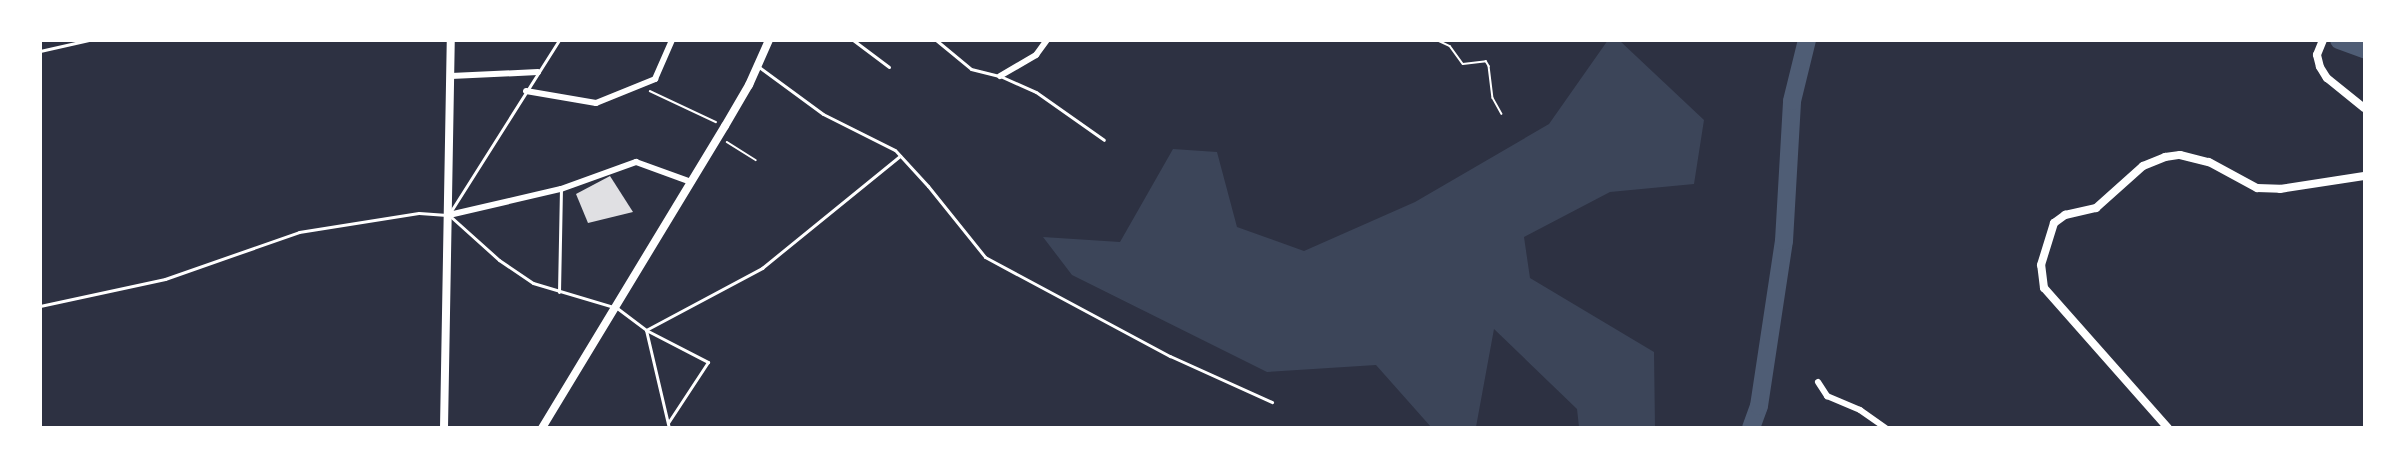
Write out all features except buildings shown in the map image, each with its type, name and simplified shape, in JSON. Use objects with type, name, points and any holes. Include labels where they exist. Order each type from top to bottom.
[{"type":"main road","points":[[444,428],[452,40]]},
{"type":"street","points":[[526,91],[596,104],[655,78],[672,40]]},
{"type":"street","points":[[542,428],[719,137],[758,66],[769,40]]},
{"type":"street","points":[[1000,76],[1036,55],[1047,40]]},
{"type":"street","points":[[2323,40],[2317,55],[2320,67],[2327,78],[2364,108]]},
{"type":"street","points":[[451,76],[538,72]]},
{"type":"street","points":[[2168,428],[2044,288],[2041,265],[2054,223],[2065,215],[2096,208],[2143,166],[2165,157],[2180,155],[2209,162],[2257,188],[2280,189],[2364,176]]},
{"type":"street","points":[[449,215],[561,189],[636,162],[692,182]]},
{"type":"street","points":[[1818,382],[1827,396],[1860,410],[1886,428]]},
{"type":"lane","points":[[40,51],[89,40]]},
{"type":"lane","points":[[449,215],[559,40]]},
{"type":"lane","points":[[853,40],[889,67]]},
{"type":"lane","points":[[936,40],[971,69],[1000,76],[1036,92],[1104,140]]},
{"type":"lane","points":[[758,66],[823,114],[896,150],[985,257],[1170,356],[1272,402]]},
{"type":"lane","points":[[646,330],[762,268],[900,155]]},
{"type":"lane","points":[[559,292],[561,189]]},
{"type":"lane","points":[[40,306],[165,279],[299,232],[419,213],[449,215],[499,260],[533,283],[617,308],[646,330],[708,362],[668,425]]},
{"type":"lane","points":[[646,330],[668,425]]},
{"type":"path","points":[[1437,40],[1450,46],[1462,64],[1486,61],[1489,66],[1493,98],[1502,114]]},
{"type":"path","points":[[639,86],[725,126]]},
{"type":"path","points":[[719,137],[756,160]]},
{"type":"shaded area","points":[[1608,40],[1620,41],[1704,120],[1694,184],[1610,192],[1524,237],[1530,278],[1654,352],[1655,427],[1579,427],[1577,409],[1494,329],[1476,427],[1431,427],[1376,365],[1267,372],[1072,275],[1043,237],[1120,242],[1173,149],[1217,152],[1237,227],[1304,251],[1415,202],[1549,124]]},
{"type":"waterway","points":[[1751,428],[1759,406],[1784,241],[1792,101],[1807,40]]},
{"type":"waterway","points":[[2339,40],[2364,49]]}]
